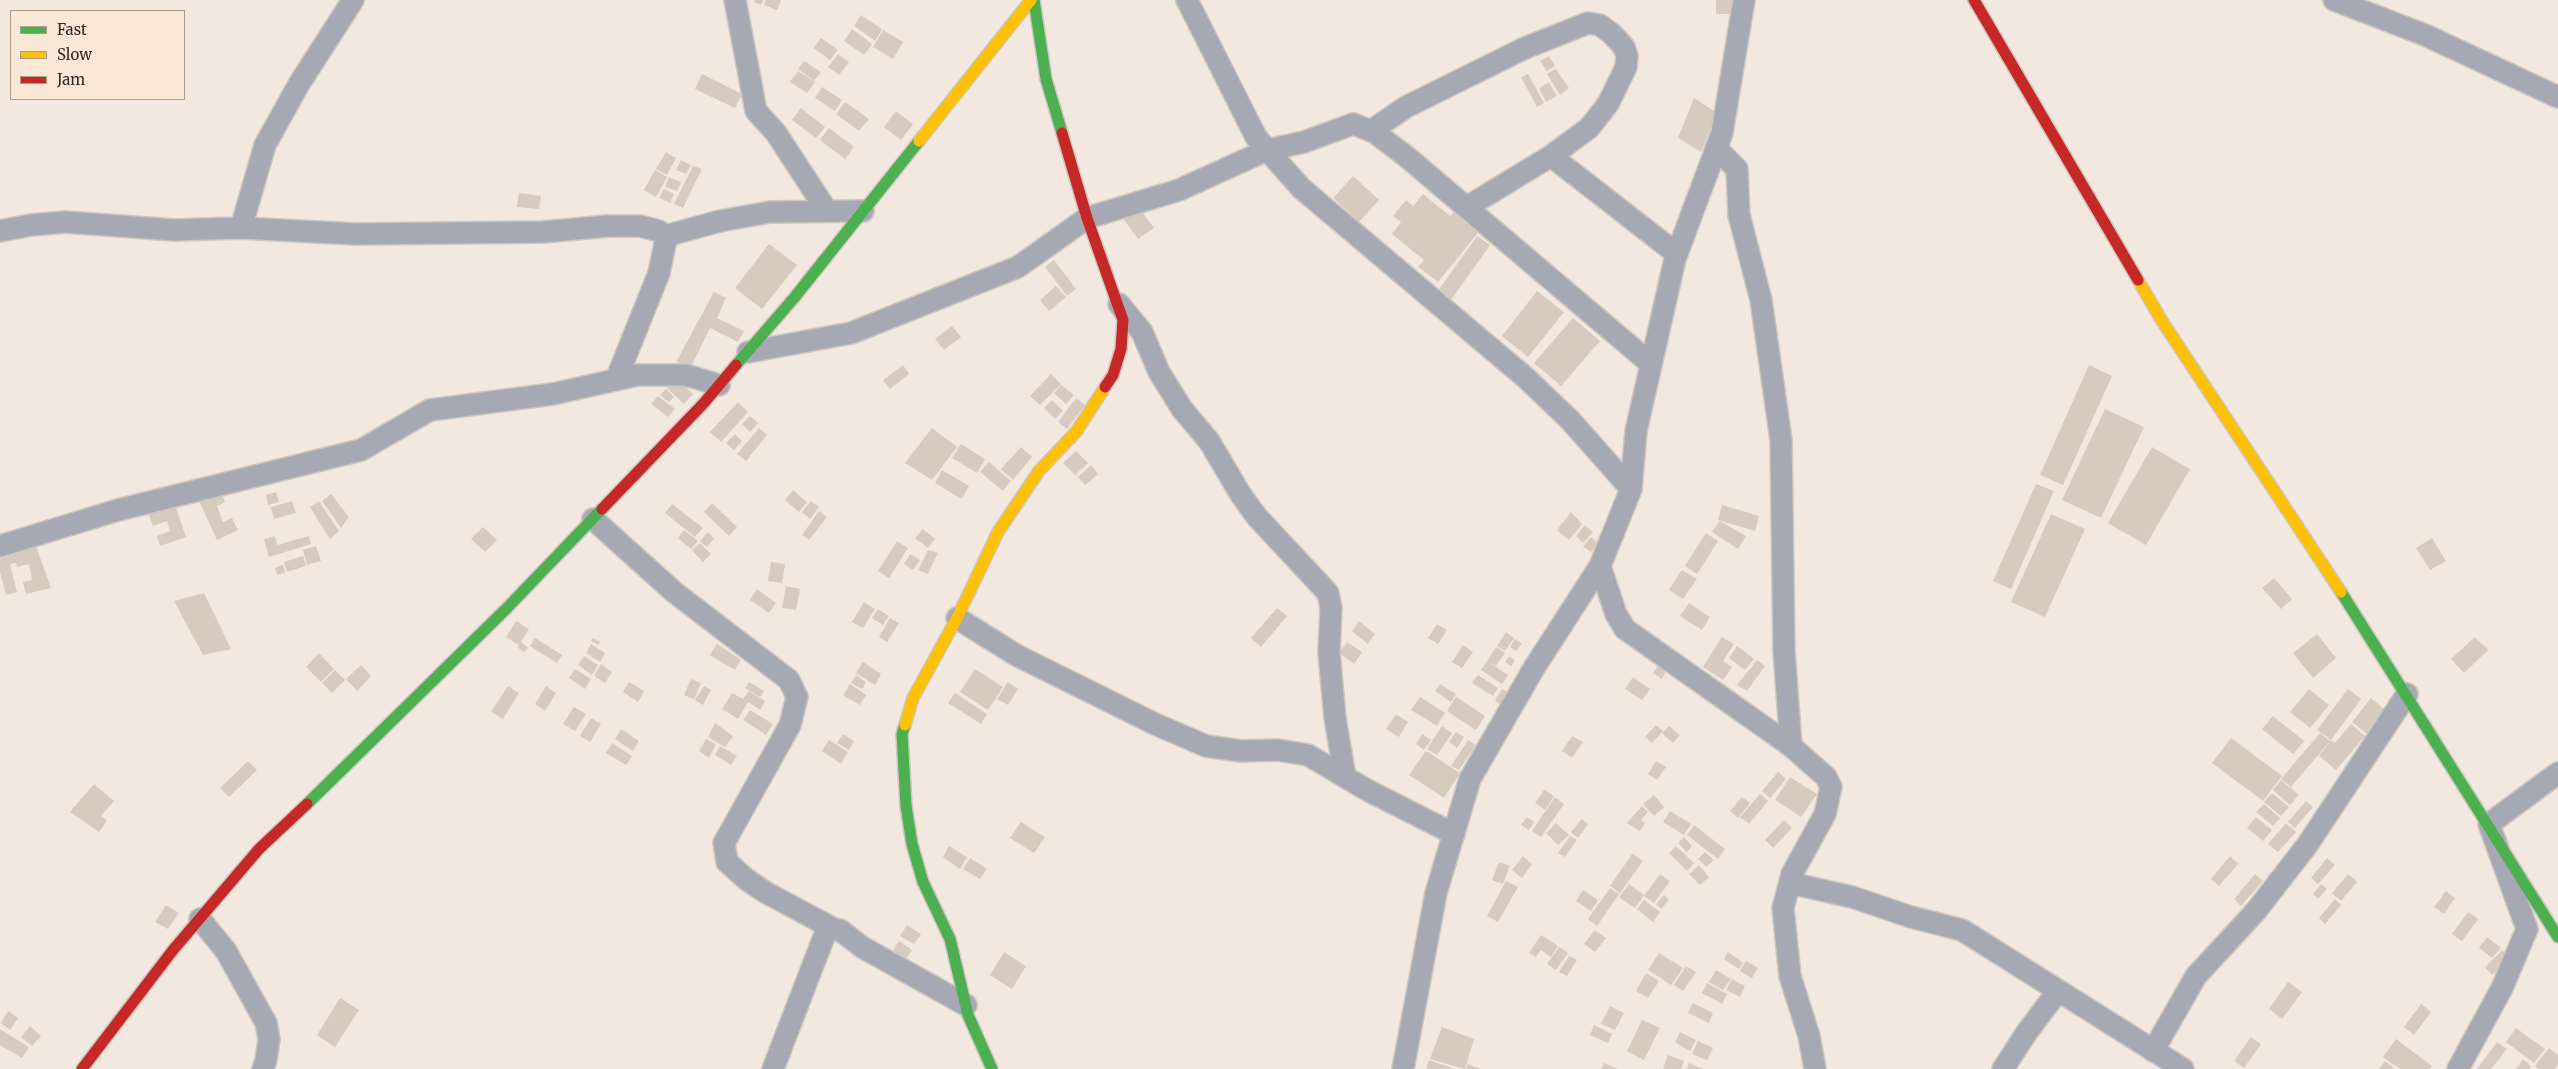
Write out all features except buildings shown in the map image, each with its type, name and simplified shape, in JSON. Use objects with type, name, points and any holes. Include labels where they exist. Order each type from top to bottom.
[{"type":"street","points":[[240,228],[265,145],[299,84],[353,0]]},
{"type":"street","points":[[735,0],[756,111],[776,133],[826,211]]},
{"type":"street","points":[[82,1069],[173,950],[259,850],[374,740],[593,518],[719,385],[794,298],[1032,0]]},
{"type":"street","points":[[992,1069],[966,1006],[950,939],[923,882],[912,844],[906,806],[902,734],[913,698],[957,618],[998,532],[1039,471],[1076,432],[1113,375],[1121,349],[1123,331],[1123,320],[1087,218],[1046,79],[1032,0]]},
{"type":"street","points":[[1187,0],[1256,137],[1301,188],[1526,378],[1570,420],[1631,488]]},
{"type":"street","points":[[1403,1069],[1436,894],[1470,780],[1534,668],[1600,566],[1631,488],[1636,431],[1677,254],[1722,133],[1744,0]]},
{"type":"street","points":[[1974,0],[2162,321],[2314,549],[2489,824],[2558,937]]},
{"type":"street","points":[[2334,0],[2425,35],[2555,90]]},
{"type":"street","points":[[1371,130],[1406,107],[1525,48],[1588,23],[1600,25],[1624,47],[1627,56],[1626,66],[1608,104],[1589,128],[1551,156],[1467,207]]},
{"type":"street","points":[[748,352],[851,333],[922,303],[994,278],[1018,267],[1087,218],[1179,190],[1267,150],[1304,142],[1353,124],[1371,130],[1467,207],[1652,364]]},
{"type":"street","points":[[1716,148],[1737,169],[1739,215],[1761,300],[1781,440],[1784,651],[1791,746]]},
{"type":"street","points":[[1551,156],[1645,227],[1677,254]]},
{"type":"street","points":[[665,236],[720,221],[770,212],[863,210]]},
{"type":"street","points":[[0,232],[31,225],[65,222],[174,230],[240,228],[366,234],[543,232],[608,226],[640,226],[659,231],[665,236]]},
{"type":"street","points":[[616,380],[659,273],[665,236]]},
{"type":"street","points":[[1115,299],[1142,332],[1159,372],[1182,409],[1209,441],[1241,495],[1257,517],[1328,593],[1331,608],[1329,652],[1335,718],[1345,777]]},
{"type":"street","points":[[0,546],[118,510],[361,450],[430,410],[553,394],[637,375],[686,375],[719,385]]},
{"type":"street","points":[[593,518],[674,592],[789,680],[796,697],[790,725],[724,843],[727,862],[746,879],[765,892],[834,929],[840,930],[862,946],[966,1006]]},
{"type":"street","points":[[1600,566],[1616,614],[1625,629],[1791,746],[1826,777],[1831,787],[1825,814],[1792,874],[1783,908],[1790,976],[1808,1036],[1815,1069]]},
{"type":"street","points":[[957,618],[1016,655],[1155,724],[1206,746],[1241,752],[1278,750],[1308,755],[1345,777],[1454,834]]},
{"type":"street","points":[[2153,1051],[2196,976],[2256,911],[2308,844],[2407,694]]},
{"type":"street","points":[[2489,824],[2558,773]]},
{"type":"street","points":[[2458,1069],[2502,988],[2527,929],[2489,824]]},
{"type":"street","points":[[1790,882],[1852,897],[1912,917],[1962,930],[2183,1069]]},
{"type":"street","points":[[200,919],[226,951],[266,1023],[269,1039],[263,1069]]},
{"type":"street","points":[[773,1069],[825,934],[834,929]]},
{"type":"street","points":[[2003,1069],[2027,1032],[2058,991]]},
{"type":"traffic: fast","points":[[1034,0],[1046,79],[1062,133]]},
{"type":"traffic: fast","points":[[736,365],[794,298],[919,141]]},
{"type":"traffic: fast","points":[[307,804],[506,609],[602,509]]},
{"type":"traffic: fast","points":[[2341,592],[2558,937]]},
{"type":"traffic: fast","points":[[905,725],[902,734],[906,806],[912,844],[923,882],[950,939],[968,1015],[992,1069]]},
{"type":"traffic: slow","points":[[919,141],[1031,0]]},
{"type":"traffic: slow","points":[[2138,280],[2162,321],[2341,592]]},
{"type":"traffic: slow","points":[[905,725],[913,698],[957,618],[998,532],[1039,471],[1076,432],[1105,387]]},
{"type":"traffic: jam","points":[[1974,0],[2138,280]]},
{"type":"traffic: jam","points":[[1062,133],[1087,218],[1123,320],[1121,349],[1113,375],[1105,387]]},
{"type":"traffic: jam","points":[[602,509],[703,404],[736,365]]},
{"type":"traffic: jam","points":[[82,1069],[173,950],[259,849],[307,804]]}]
